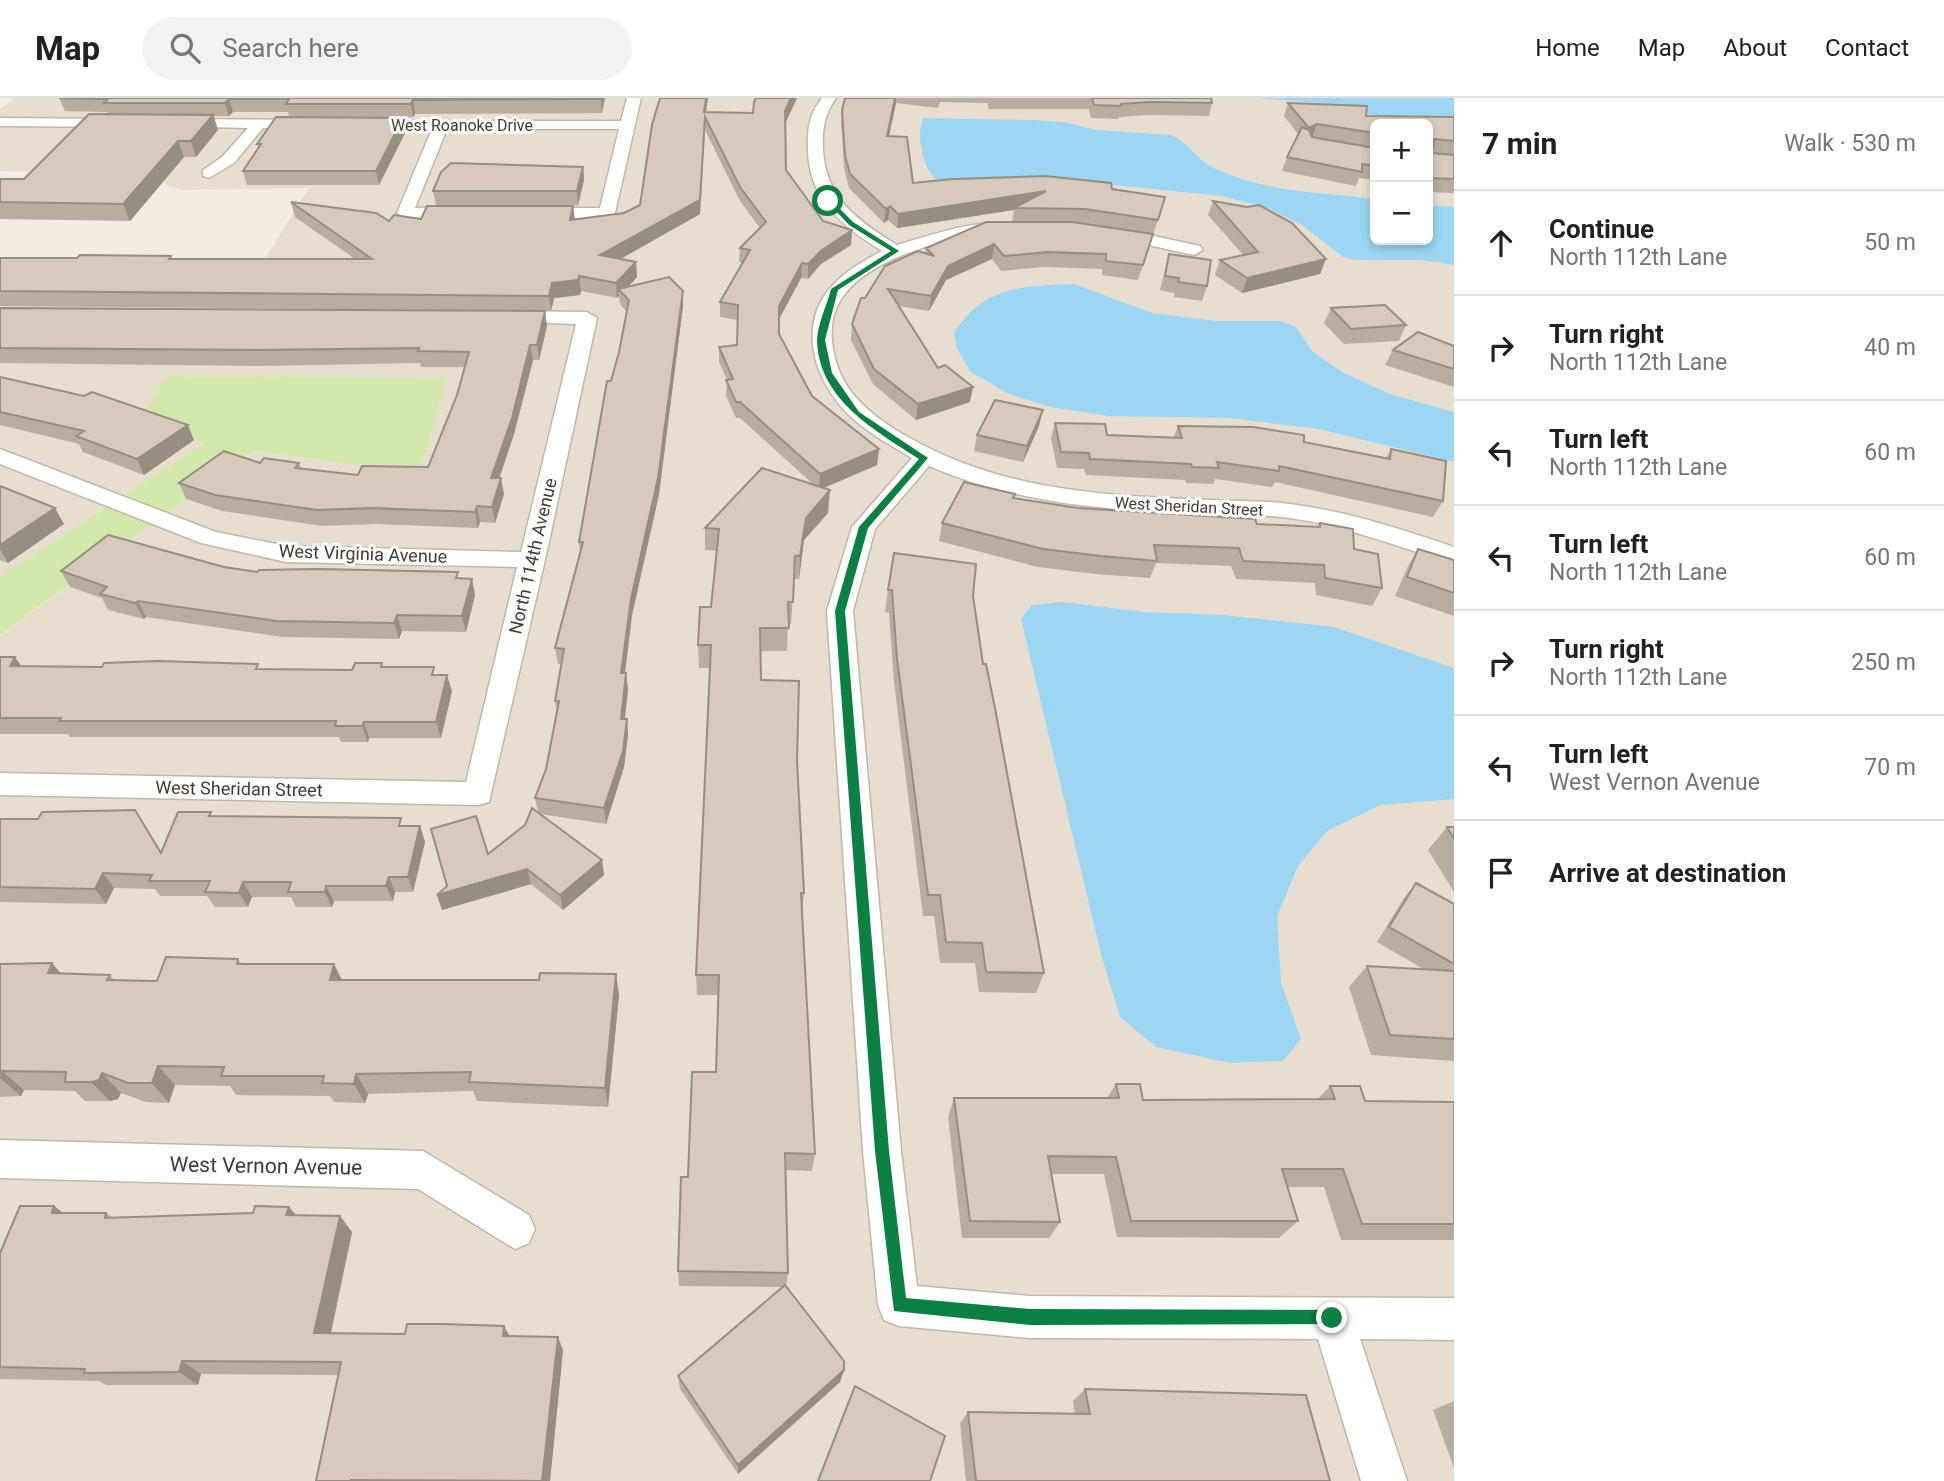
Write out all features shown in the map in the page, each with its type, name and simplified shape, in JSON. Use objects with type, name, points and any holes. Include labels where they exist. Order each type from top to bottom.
[{"type":"street","points":[[519,213],[607,213],[634,98]]},
{"type":"street","points":[[829,98],[817,112],[814,161],[828,201],[851,224],[895,251]]},
{"type":"street","points":[[0,122],[139,123]]},
{"type":"street","points":[[166,123],[324,124]]},
{"type":"street","points":[[209,173],[228,160],[259,124]]},
{"type":"street","name":"West Roanoke Drive","points":[[350,124],[629,125]]},
{"type":"street","points":[[441,125],[405,213],[479,212]]},
{"type":"street","name":"West Sheridan Street","points":[[1017,228],[976,229],[895,251],[835,289],[821,340],[828,373],[856,413],[924,458],[1014,491],[1093,501],[1289,511],[1369,527],[1454,555]]},
{"type":"street","points":[[1092,229],[1194,250]]},
{"type":"street","name":"North 114th Avenue","points":[[478,794],[587,318],[489,317]]},
{"type":"street","name":"West Virginia Avenue","points":[[0,456],[211,538],[286,554],[533,560]]},
{"type":"street","points":[[924,458],[864,527],[840,611],[882,1151],[899,1305],[1030,1317],[1454,1318]]},
{"type":"street","name":"West Sheridan Street","points":[[0,784],[478,794]]},
{"type":"street","name":"West Vernon Avenue","points":[[0,1160],[423,1170],[515,1230]]},
{"type":"street","points":[[1332,1318],[1384,1481]]},
{"type":"shaded area","points":[[14,98],[1454,98],[1454,1481],[0,1481],[0,636],[253,450],[353,465],[446,379],[167,376],[204,443],[0,577],[0,261],[263,262],[309,188],[181,190],[168,186],[163,180],[165,172],[0,171],[0,110]]},
{"type":"green space","points":[[167,376],[447,378],[422,465],[353,465],[253,450],[0,635],[0,577],[204,443],[146,412]]},
{"type":"water","points":[[1257,98],[1454,98],[1454,120],[1387,119],[1323,103]]},
{"type":"water","points":[[923,118],[1033,120],[1064,122],[1096,130],[1171,135],[1201,160],[1232,176],[1272,187],[1370,198],[1370,245],[1433,245],[1433,205],[1454,207],[1454,265],[1422,260],[1355,260],[1343,257],[1302,225],[1270,209],[1222,196],[1045,178],[936,179],[924,159],[921,125]]},
{"type":"water","points":[[1074,284],[1152,313],[1216,321],[1281,321],[1296,327],[1312,351],[1342,372],[1390,394],[1454,412],[1454,462],[1319,429],[1230,418],[1108,416],[1051,407],[1009,394],[971,372],[957,349],[954,333],[978,306],[991,297],[1021,288]]},
{"type":"water","points":[[1063,602],[1144,612],[1223,615],[1334,627],[1454,668],[1454,799],[1380,805],[1327,831],[1298,866],[1277,916],[1281,983],[1301,1039],[1283,1061],[1230,1063],[1156,1047],[1120,1017],[1101,954],[1021,619],[1032,605]]},
{"type":"building","points":[[59,98],[601,99],[286,104],[289,99],[229,99],[225,103],[104,103],[108,99]]},
{"type":"building","points":[[660,98],[706,98],[704,112],[753,113],[756,98],[791,98],[785,111],[786,170],[823,221],[852,230],[822,250],[808,264],[802,263],[779,306],[779,334],[812,396],[879,449],[820,474],[740,402],[736,402],[726,380],[733,379],[719,347],[737,345],[738,305],[720,302],[750,250],[740,248],[766,222],[740,187],[705,117],[700,200],[600,255],[636,262],[616,283],[579,276],[578,280],[552,283],[549,296],[0,291],[0,258],[77,258],[80,255],[171,256],[169,259],[372,259],[291,202],[376,213],[389,221],[394,215],[421,219],[427,206],[573,206],[570,220],[624,213],[640,205],[652,125]]},
{"type":"building","points":[[845,98],[895,98],[887,136],[907,137],[913,183],[1045,176],[1111,183],[1112,189],[1165,197],[1158,220],[1085,209],[1014,208],[1046,191],[898,214],[890,206],[886,209],[850,174],[845,155],[842,110]]},
{"type":"building","points":[[1092,98],[1211,98],[1212,103],[1094,105]]},
{"type":"building","points":[[1288,103],[1367,106],[1366,116],[1454,117],[1454,141],[1434,139],[1433,146],[1433,119],[1370,119],[1370,132],[1317,124],[1309,128]]},
{"type":"building","points":[[89,114],[213,115],[191,141],[178,141],[123,204],[0,202],[0,179],[24,179]]},
{"type":"building","points":[[276,117],[403,118],[376,171],[243,171],[261,144],[257,144]]},
{"type":"building","points":[[1302,127],[1309,130],[1312,137],[1370,147],[1370,165],[1362,164],[1362,172],[1287,157]]},
{"type":"building","points":[[1433,153],[1454,155],[1454,179],[1433,178]]},
{"type":"building","points":[[451,163],[583,167],[577,191],[433,191],[441,172]]},
{"type":"building","points":[[1213,201],[1247,207],[1259,205],[1292,223],[1326,259],[1247,278],[1220,260],[1258,252]]},
{"type":"building","points":[[986,222],[1072,222],[1153,234],[1143,265],[1106,261],[1106,254],[1047,252],[1004,256],[994,244],[948,266],[931,296],[888,289],[938,368],[945,365],[973,387],[918,404],[874,369],[852,324],[861,298],[865,298],[885,266],[918,251],[934,256],[926,248]]},
{"type":"building","points":[[1169,254],[1211,260],[1207,286],[1178,282],[1179,278],[1165,276]]},
{"type":"building","points":[[669,277],[683,291],[658,478],[631,599],[621,673],[626,673],[621,719],[627,719],[623,751],[604,808],[535,798],[546,769],[559,701],[555,701],[564,649],[555,648],[583,542],[579,542],[607,381],[611,381],[619,352],[629,300],[618,289]]},
{"type":"building","points":[[1385,305],[1406,325],[1351,329],[1331,308]]},
{"type":"building","points":[[0,308],[545,311],[537,345],[530,345],[512,418],[491,478],[501,478],[492,507],[477,506],[475,512],[372,508],[317,510],[215,495],[179,483],[224,451],[260,463],[264,458],[299,463],[295,468],[358,475],[362,466],[428,467],[457,395],[469,352],[418,351],[419,348],[0,348]]},
{"type":"building","points":[[1418,332],[1454,346],[1454,369],[1393,350]]},
{"type":"building","points":[[0,377],[84,396],[92,392],[188,425],[137,459],[76,436],[84,431],[0,412]]},
{"type":"building","points":[[995,400],[1043,410],[1027,446],[977,435]]},
{"type":"building","points":[[1055,423],[1105,424],[1107,435],[1182,438],[1178,426],[1253,427],[1304,435],[1304,442],[1390,459],[1391,449],[1446,461],[1443,501],[1279,466],[1279,471],[1217,462],[1219,468],[1090,459],[1089,453],[1061,452]]},
{"type":"building","points":[[762,468],[830,490],[806,518],[800,556],[795,556],[793,602],[788,602],[789,628],[760,628],[761,680],[799,681],[797,761],[804,893],[801,893],[815,1154],[785,1153],[788,1273],[678,1271],[681,1177],[688,1177],[692,1072],[716,1072],[719,975],[696,975],[711,645],[698,645],[700,607],[711,607],[719,529],[705,528]]},
{"type":"building","points":[[964,482],[1015,494],[1013,498],[1078,508],[1255,519],[1257,524],[1320,527],[1320,523],[1353,529],[1354,549],[1378,554],[1382,588],[1325,578],[1324,565],[1243,561],[1239,548],[1154,545],[1157,561],[1043,549],[942,523]]},
{"type":"building","points":[[0,486],[55,508],[0,545]]},
{"type":"building","points":[[108,535],[224,567],[257,572],[318,569],[458,572],[456,578],[472,579],[462,616],[397,615],[394,623],[276,621],[138,601],[135,603],[100,594],[107,587],[61,571]]},
{"type":"building","points":[[1418,549],[1454,560],[1454,593],[1407,577]]},
{"type":"building","points":[[894,553],[976,564],[973,596],[983,664],[986,664],[995,708],[1044,973],[986,972],[982,943],[946,942],[940,895],[928,895],[897,659],[892,590],[888,590]]},
{"type":"building","points":[[0,657],[15,657],[10,666],[102,667],[104,663],[158,661],[258,664],[256,669],[352,670],[355,663],[382,663],[381,667],[434,667],[432,675],[447,675],[436,722],[364,722],[362,726],[335,726],[336,721],[59,721],[61,718],[0,718]]},
{"type":"building","points":[[532,808],[602,860],[560,895],[527,869],[437,895],[447,886],[431,829],[476,816],[488,854],[525,825]]},
{"type":"building","points":[[135,810],[161,853],[178,812],[211,812],[209,816],[401,818],[399,826],[420,826],[408,877],[389,877],[386,886],[326,886],[325,892],[288,892],[291,882],[243,882],[239,893],[205,892],[210,881],[149,881],[152,875],[103,873],[95,889],[0,887],[0,819],[38,819],[42,812]]},
{"type":"building","points":[[1447,827],[1454,827],[1454,839]]},
{"type":"building","points":[[1416,883],[1454,904],[1454,964],[1389,927]]},
{"type":"building","points":[[166,957],[238,959],[237,964],[334,964],[330,980],[539,980],[540,973],[616,974],[605,1088],[469,1082],[471,1072],[356,1074],[354,1084],[322,1083],[324,1076],[221,1076],[224,1067],[158,1066],[152,1083],[128,1083],[102,1073],[99,1080],[91,1082],[65,1082],[66,1072],[2,1071],[0,1075],[0,964],[52,963],[48,973],[110,975],[107,980],[157,981]]},
{"type":"building","points":[[1367,966],[1454,971],[1454,1039],[1390,1035]]},
{"type":"building","points":[[1116,1084],[1140,1084],[1143,1100],[1335,1099],[1330,1086],[1360,1086],[1365,1101],[1454,1102],[1454,1224],[1362,1224],[1343,1169],[1282,1169],[1298,1221],[1131,1221],[1116,1157],[1048,1156],[1060,1222],[970,1221],[954,1098],[1119,1098]]},
{"type":"building","points":[[20,1206],[54,1206],[52,1213],[106,1213],[105,1218],[253,1213],[255,1206],[289,1207],[286,1215],[340,1216],[314,1333],[405,1334],[407,1324],[443,1324],[504,1326],[503,1336],[558,1337],[542,1481],[316,1481],[341,1362],[182,1361],[179,1372],[84,1373],[85,1369],[0,1367],[0,1253]]},
{"type":"building","points":[[785,1285],[844,1361],[844,1370],[738,1465],[678,1376]]},
{"type":"building","points":[[855,1386],[945,1436],[930,1481],[818,1481]]},
{"type":"building","points":[[1085,1389],[1306,1395],[1330,1481],[976,1481],[968,1412],[1090,1414]]},
{"type":"route","points":[[828,201],[851,224],[895,251],[863,268],[835,289],[826,313],[821,340],[828,373],[856,413],[924,458],[864,527],[840,611],[882,1151],[899,1305],[1030,1317],[1332,1318]]}]
